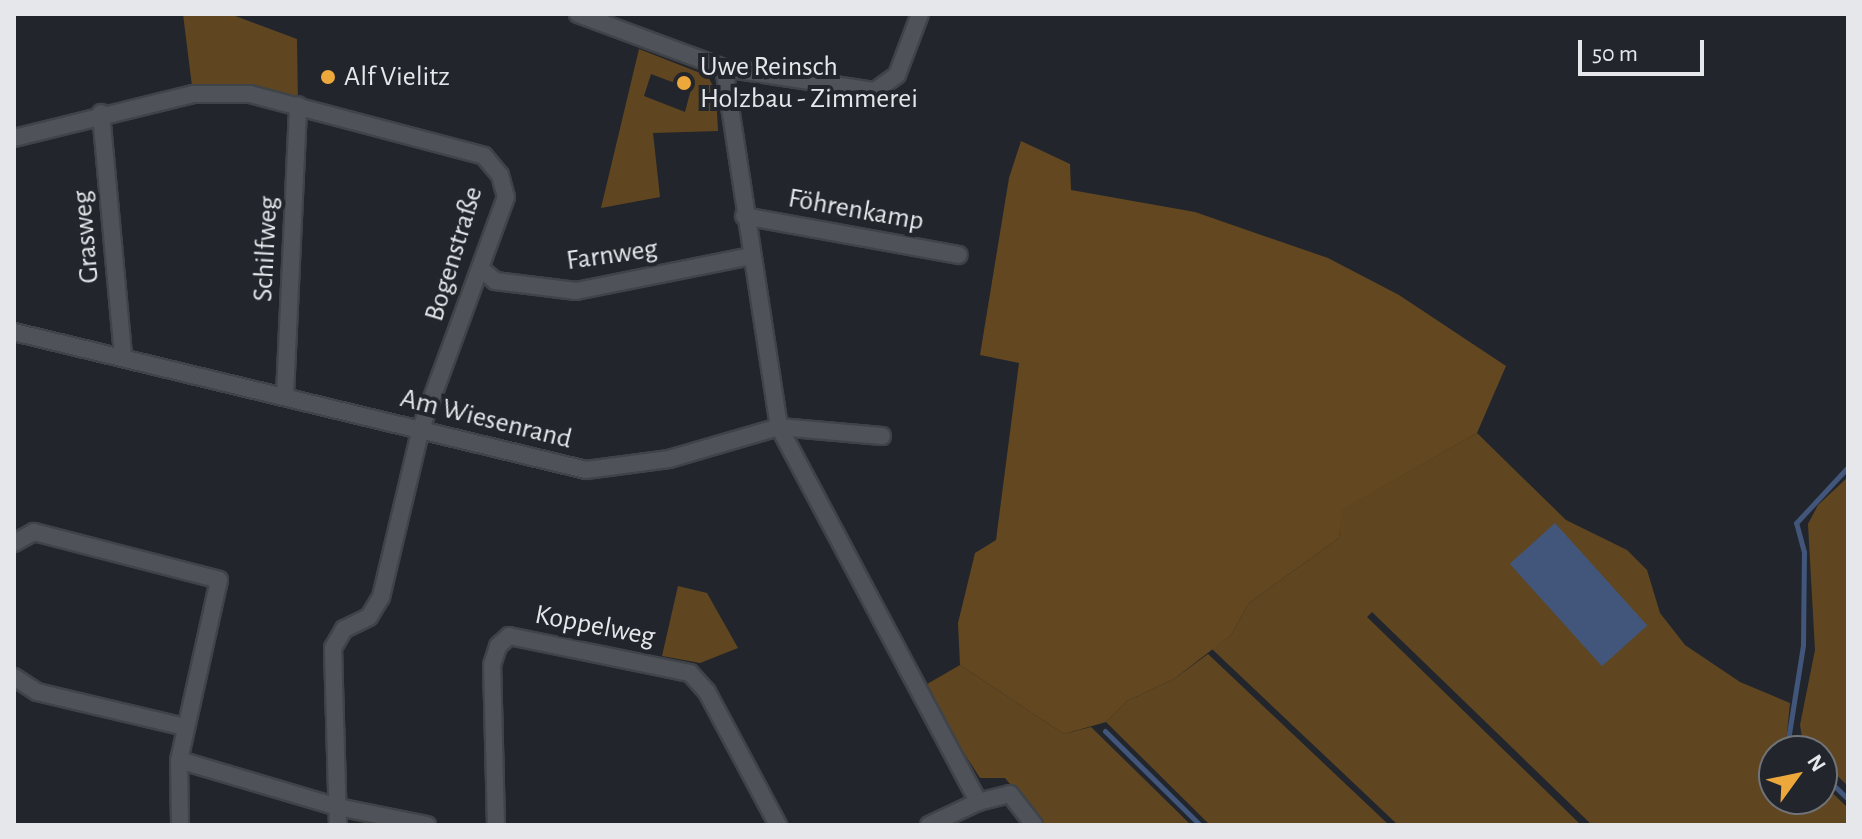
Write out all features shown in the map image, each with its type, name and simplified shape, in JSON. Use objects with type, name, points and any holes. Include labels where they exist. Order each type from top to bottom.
[{"type":"street","points":[[578,14],[724,68],[875,91],[897,75],[920,14]]},
{"type":"street","points":[[724,68],[744,216],[779,427],[978,802]]},
{"type":"street","name":"Bogenstraße","points":[[14,138],[101,113],[193,94],[250,94],[484,156],[495,165],[506,197],[482,270],[421,428],[381,597],[369,617],[344,629],[333,648],[338,825]]},
{"type":"street","name":"Schilfweg","points":[[285,395],[298,105]]},
{"type":"street","name":"Grasweg","points":[[101,113],[123,356]]},
{"type":"street","name":"Föhrenkamp","points":[[744,216],[958,255]]},
{"type":"street","name":"Farnweg","points":[[482,270],[495,281],[576,291],[751,256]]},
{"type":"street","name":"Am Wiesenrand","points":[[14,332],[421,428],[547,465],[586,470],[669,459],[779,427]]},
{"type":"street","points":[[779,427],[882,436]]},
{"type":"street","points":[[14,543],[34,532],[219,580],[179,760],[180,825]]},
{"type":"street","name":"Koppelweg","points":[[496,825],[492,665],[498,646],[509,636],[690,673],[707,692],[778,825]]},
{"type":"street","points":[[14,677],[37,692],[185,727]]},
{"type":"street","points":[[179,760],[338,807],[427,825]]},
{"type":"street","points":[[929,825],[978,802],[1010,794],[1034,825]]},
{"type":"shaded area","points":[[183,14],[230,14],[297,39],[298,105],[193,94]]},
{"type":"shaded area","points":[[639,49],[708,76],[716,93],[718,131],[653,133],[660,197],[601,208]],"holes":[[[651,74],[691,89],[685,112],[644,96]]]},
{"type":"shaded area","points":[[1021,141],[1070,164],[1071,190],[1195,212],[1328,258],[1399,295],[1506,366],[1477,433],[1342,510],[1339,538],[1249,603],[1231,635],[1174,679],[1127,701],[1106,722],[1064,734],[960,665],[958,623],[975,553],[996,540],[1019,363],[980,355],[1009,178]]},
{"type":"shaded area","points":[[1477,433],[1566,520],[1627,550],[1647,570],[1660,613],[1685,645],[1740,682],[1790,703],[1787,735],[1758,735],[1758,815],[1838,815],[1838,798],[1848,808],[1848,825],[1592,825],[1372,612],[1367,617],[1581,825],[1398,825],[1212,649],[1231,635],[1249,603],[1339,538],[1341,510]]},
{"type":"shaded area","points":[[1848,477],[1848,786],[1838,776],[1838,735],[1802,735],[1800,725],[1815,650],[1808,524],[1818,505]]},
{"type":"shaded area","points":[[678,586],[707,593],[738,648],[700,663],[662,656]]},
{"type":"shaded area","points":[[1208,654],[1389,825],[1210,825],[1106,722],[1127,701],[1174,679]]},
{"type":"shaded area","points":[[960,665],[1064,734],[1091,727],[1191,825],[1044,825],[1005,778],[980,778],[922,687]]},
{"type":"water","points":[[1555,523],[1647,626],[1602,666],[1510,564]]},
{"type":"waterway","points":[[1789,735],[1803,645],[1804,552],[1796,523],[1848,467]]},
{"type":"waterway","points":[[1105,731],[1200,825]]},
{"type":"waterway","points":[[1838,789],[1848,799]]},
{"type":"place","name":"Alf Vielitz","points":[[328,77]]},
{"type":"place","name":"Uwe Reinsch Holzbau - Zimmerei","points":[[684,83]]}]
